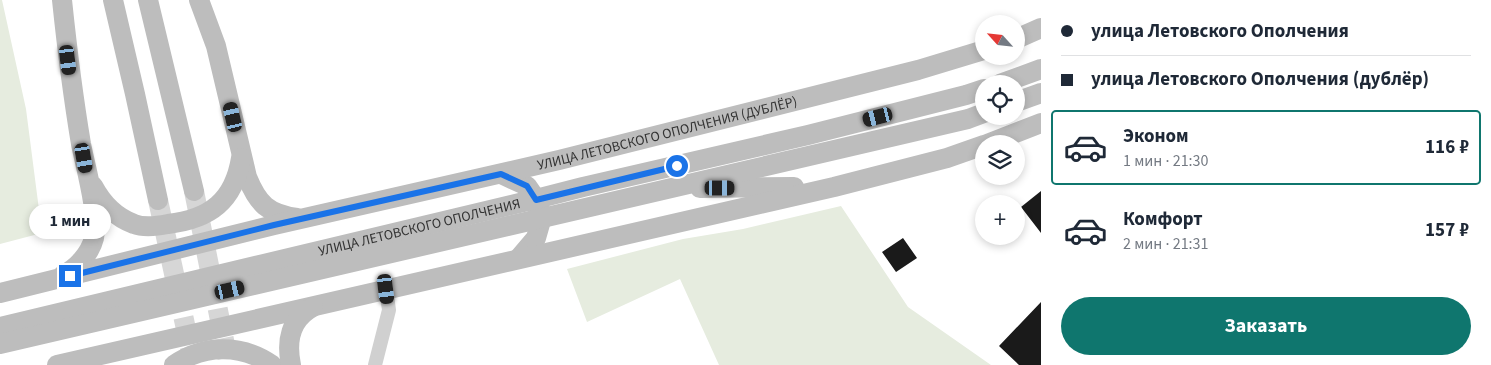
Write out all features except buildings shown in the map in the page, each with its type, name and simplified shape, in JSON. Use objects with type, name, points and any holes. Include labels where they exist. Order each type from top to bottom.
[{"type":"street","points":[[51,280],[68,272],[80,263],[89,251],[94,239],[95,227],[93,205],[72,90],[62,0]]},
{"type":"street","points":[[113,0],[158,200]]},
{"type":"street","points":[[148,0],[194,191]]},
{"type":"street","points":[[200,0],[216,46],[247,177],[253,192],[262,203],[274,212],[286,216],[305,218]]},
{"type":"street","points":[[1025,35],[1041,28]]},
{"type":"street","name":"УЛИЦА ЛЕТОВСКОГО ОПОЛЧЕНИЯ (ДУБЛЁР)","points":[[0,293],[305,218],[559,160],[918,70],[975,53]]},
{"type":"street","points":[[1025,75],[1041,69]]},
{"type":"street","name":"УЛИЦА ЛЕТОВСКОГО ОПОЛЧЕНИЯ","points":[[0,344],[539,208],[583,187],[808,135],[975,91]]},
{"type":"street","points":[[1025,99],[1041,93]]},
{"type":"street","name":"УЛИЦА ЛЕТОВСКОГО ОПОЛЧЕНИЯ","points":[[0,326],[539,208],[663,188],[975,116]]},
{"type":"street","points":[[1009,135],[1041,123]]},
{"type":"street","points":[[67,365],[519,258],[834,187],[947,158],[975,148]]},
{"type":"street","points":[[87,175],[101,201],[117,216],[135,225],[155,226],[181,223],[207,213],[219,205],[231,189],[238,172],[241,152]]},
{"type":"street","points":[[501,174],[527,186],[539,208],[536,238],[519,258]]},
{"type":"street","points":[[663,188],[834,187]]},
{"type":"street","points":[[375,365],[389,310],[386,289]]},
{"type":"street","points":[[291,365],[288,351],[292,330],[298,318],[306,310],[314,306]]},
{"type":"street","points":[[174,365],[184,358],[204,351],[222,348],[244,351],[264,359],[272,365]]},
{"type":"shaded area","points":[[0,0],[2,0],[26,109],[42,233],[0,244]]},
{"type":"shaded area","points":[[841,206],[908,307],[991,365],[719,365],[680,279],[587,322],[567,269],[683,239],[743,229]]},
{"type":"tunnel","points":[[194,191],[229,365]]},
{"type":"tunnel","points":[[158,200],[191,352]]},
{"type":"route","points":[[70,276],[274,225],[501,174],[527,186],[536,200],[583,187],[677,166]]}]
